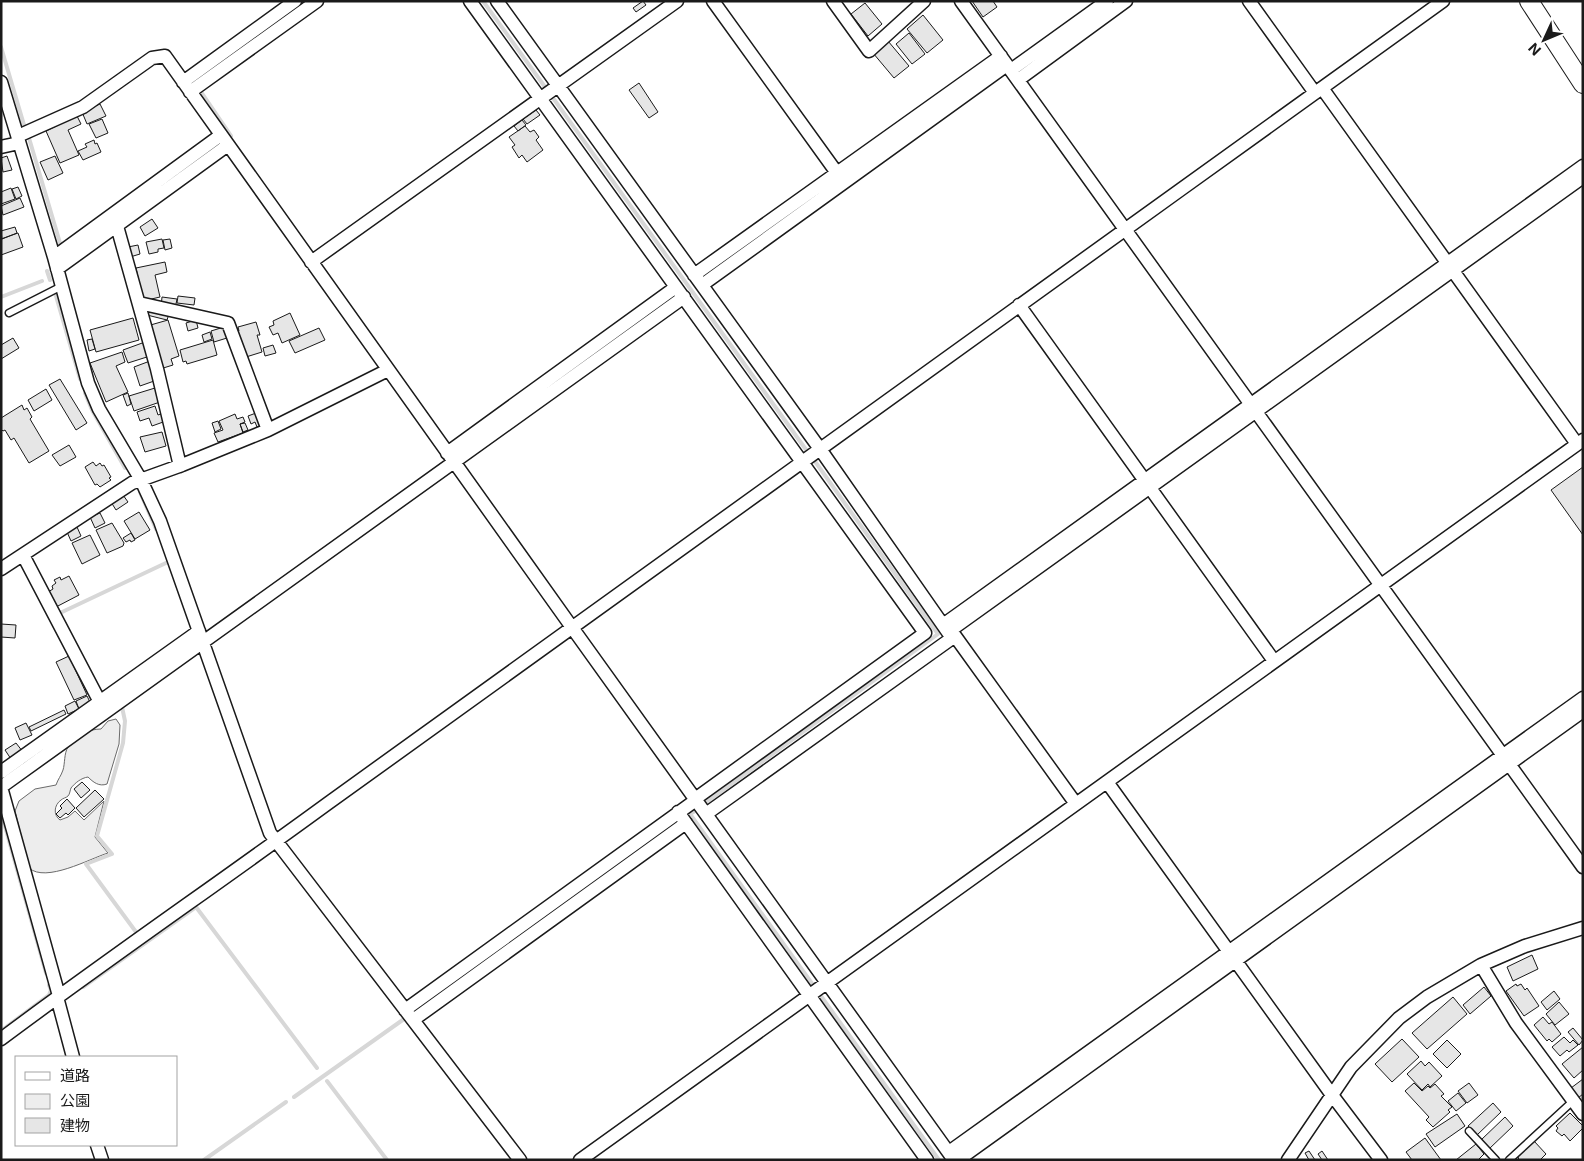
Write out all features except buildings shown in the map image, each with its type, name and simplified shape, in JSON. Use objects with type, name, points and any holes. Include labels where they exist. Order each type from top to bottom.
[{"type":"main road","points":[[1529,1],[1583,84]]},
{"type":"street","points":[[186,87],[295,1]]},
{"type":"street","points":[[186,87],[317,1]]},
{"type":"street","points":[[405,1010],[925,633],[470,1]]},
{"type":"street","points":[[497,1],[820,450],[948,632],[955,636],[1076,804]]},
{"type":"street","points":[[311,262],[677,1]]},
{"type":"street","points":[[714,1],[837,173]]},
{"type":"street","points":[[833,1],[869,51],[924,1]]},
{"type":"street","points":[[961,1],[1583,867]]},
{"type":"street","points":[[698,280],[1107,1]]},
{"type":"street","points":[[698,280],[837,173],[1009,68],[1126,1]]},
{"type":"street","points":[[580,1160],[1580,442],[1249,1]]},
{"type":"street","points":[[1,1039],[571,626],[820,450],[1443,1]]},
{"type":"street","points":[[1,147],[19,140],[83,107],[152,58],[165,56],[706,814],[927,1160]]},
{"type":"street","points":[[1,82],[62,286],[88,383],[99,409],[141,480],[160,520],[270,833],[520,1160]]},
{"type":"street","points":[[55,263],[117,226],[224,140]]},
{"type":"street","points":[[55,263],[224,140]]},
{"type":"street","points":[[1450,267],[1583,166]]},
{"type":"street","points":[[706,814],[1147,484],[1450,267],[1583,177]]},
{"type":"street","points":[[117,226],[157,369],[180,466]]},
{"type":"street","points":[[1,772],[102,707],[680,292]]},
{"type":"street","points":[[139,303],[228,323],[268,430]]},
{"type":"street","points":[[1019,305],[1274,662]]},
{"type":"street","points":[[1,569],[132,483],[180,466],[268,430],[388,370]]},
{"type":"street","points":[[23,555],[102,707]]},
{"type":"street","points":[[1506,760],[1583,698]]},
{"type":"street","points":[[73,1056],[1,787],[102,707]]},
{"type":"street","points":[[678,812],[818,990],[954,1157],[1506,760],[1583,711]]},
{"type":"street","points":[[1107,782],[1332,1095],[1381,1160]]},
{"type":"street","points":[[414,1020],[686,823]]},
{"type":"street","points":[[1288,1160],[1351,1067],[1399,1018],[1427,997],[1480,965],[1525,946],[1583,928]]},
{"type":"street","points":[[1480,965],[1516,1023],[1579,1106]]},
{"type":"street","points":[[97,1146],[102,1160]]},
{"type":"lane","points":[[9,313],[62,286]]},
{"type":"lane","points":[[1509,1160],[1579,1106]]},
{"type":"lane","points":[[1469,1131],[1496,1160]]},
{"type":"green space","points":[[116,719],[120,725],[119,744],[107,784],[99,784],[88,777],[81,780],[71,788],[68,796],[59,802],[55,810],[60,820],[68,817],[75,811],[84,820],[104,801],[95,837],[108,853],[68,868],[46,873],[36,872],[29,868],[15,811],[19,801],[35,789],[56,785],[63,770],[67,749],[71,743],[82,734],[91,730],[101,729],[108,721]]},
{"type":"waterway","points":[[483,1],[545,87]]},
{"type":"waterway","points":[[1,47],[24,125]]},
{"type":"waterway","points":[[201,92],[231,136]]},
{"type":"waterway","points":[[553,98],[807,451]]},
{"type":"waterway","points":[[29,138],[60,243]]},
{"type":"waterway","points":[[47,271],[50,280]]},
{"type":"waterway","points":[[1,297],[42,281]]},
{"type":"waterway","points":[[56,296],[80,379]]},
{"type":"waterway","points":[[85,393],[92,410],[125,468]]},
{"type":"waterway","points":[[705,803],[938,634],[814,460]]},
{"type":"waterway","points":[[140,492],[156,529]]},
{"type":"waterway","points":[[60,613],[168,562]]},
{"type":"waterway","points":[[122,707],[125,721],[123,743],[97,836],[112,854],[86,864],[136,932]]},
{"type":"waterway","points":[[695,811],[690,814],[939,1160]]},
{"type":"waterway","points":[[1,812],[46,973]]},
{"type":"waterway","points":[[83,987],[196,907],[317,1068]]},
{"type":"waterway","points":[[1,1031],[49,995],[51,990],[49,985]]},
{"type":"waterway","points":[[294,1097],[404,1019]]},
{"type":"waterway","points":[[327,1081],[387,1160]]},
{"type":"waterway","points":[[204,1160],[286,1102]]}]
